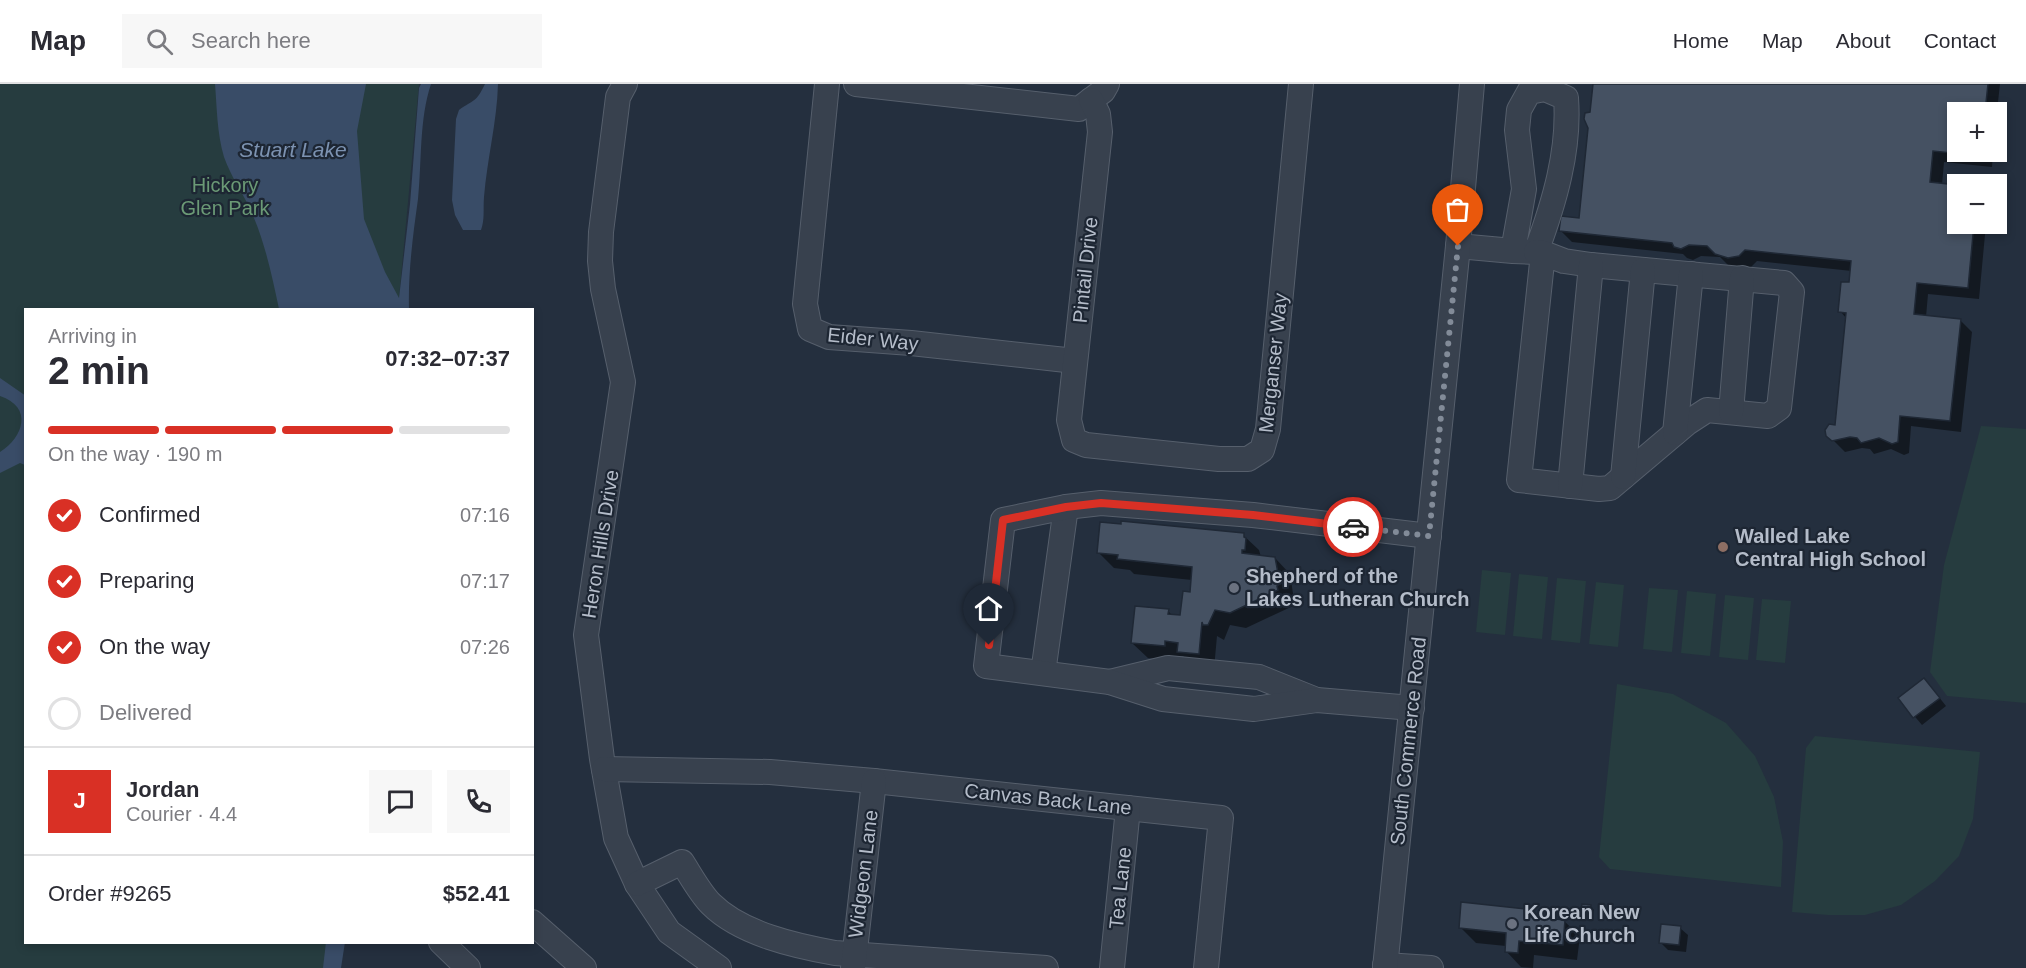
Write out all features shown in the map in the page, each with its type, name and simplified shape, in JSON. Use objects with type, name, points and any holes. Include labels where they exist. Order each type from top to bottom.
[{"type":"street","name":"Heron Hills Drive","points":[[625,84],[618,97],[601,232],[600,261],[603,289],[623,382],[586,636],[616,838],[637,884],[669,932],[719,968]]},
{"type":"street","name":"Eider Way","points":[[827,84],[805,304],[810,329],[829,336],[1075,361]]},
{"type":"street","points":[[856,84],[1079,109],[1099,92]]},
{"type":"street","name":"Merganser Way","points":[[1074,440],[1086,445],[1219,459],[1248,459],[1262,450],[1268,429],[1301,84]]},
{"type":"street","name":"South Commerce Road","points":[[1385,966],[1458,246],[1472,84]]},
{"type":"street","points":[[1458,246],[1531,252],[1592,266],[1784,283],[1792,292],[1779,408],[1767,416],[1707,410],[1675,433],[1610,488],[1599,489],[1519,480],[1531,252],[1517,130],[1519,110],[1529,92],[1545,89],[1566,98],[1568,119],[1561,173],[1531,252]]},
{"type":"street","name":"Pintail Drive","points":[[1074,440],[1069,420],[1100,132],[1099,92]]},
{"type":"street","points":[[1570,486],[1592,266]]},
{"type":"street","points":[[1623,477],[1643,270]]},
{"type":"street","points":[[1675,433],[1691,274]]},
{"type":"street","points":[[1731,412],[1742,278]]},
{"type":"street","points":[[1412,708],[1317,700],[1254,709],[1163,699],[1110,682],[986,666],[1003,520],[1066,507],[1101,503],[1253,515],[1429,536]]},
{"type":"street","points":[[1043,673],[1066,507]]},
{"type":"street","name":"Canvas Back Lane","points":[[604,769],[770,772],[1221,818],[1206,968]]},
{"type":"street","name":"Widgeon Lane","points":[[854,961],[874,781]]},
{"type":"street","name":"Tea Lane","points":[[1112,968],[1128,808]]},
{"type":"street","points":[[637,884],[682,862],[711,904],[735,921],[768,936],[806,948],[835,953],[854,961],[1046,968]]},
{"type":"street","points":[[534,924],[584,968]]},
{"type":"street","points":[[443,944],[468,968]]},
{"type":"street","points":[[1385,966],[1431,968]]},
{"type":"green space","name":"Hickory Glen Park","points":[[0,84],[419,84],[398,308],[24,308],[24,944],[337,944],[335,968],[0,968]]},
{"type":"green space","points":[[1981,426],[2026,429],[2026,703],[1947,696],[1930,672],[1944,565]]},
{"type":"green space","points":[[1482,570],[1511,573],[1505,635],[1476,632]]},
{"type":"green space","points":[[1519,574],[1548,577],[1542,639],[1513,636]]},
{"type":"green space","points":[[1557,578],[1586,581],[1580,643],[1551,640]]},
{"type":"green space","points":[[1596,582],[1624,585],[1618,647],[1589,644]]},
{"type":"green space","points":[[1649,588],[1678,590],[1672,652],[1643,649]]},
{"type":"green space","points":[[1687,591],[1716,594],[1710,656],[1681,653]]},
{"type":"green space","points":[[1725,595],[1754,598],[1748,660],[1719,657]]},
{"type":"green space","points":[[1762,599],[1791,601],[1785,663],[1756,660]]},
{"type":"green space","points":[[1617,684],[1673,694],[1726,723],[1755,756],[1774,797],[1783,842],[1781,887],[1610,869],[1599,857]]},
{"type":"green space","points":[[1815,736],[1980,752],[1973,819],[1959,856],[1935,881],[1901,905],[1865,915],[1792,912],[1806,748]]},
{"type":"water","name":"Stuart Lake","points":[[215,84],[366,84],[357,131],[364,219],[385,272],[399,298],[410,204],[419,88],[421,84],[431,84],[424,112],[418,199],[410,267],[409,308],[279,308],[260,235],[251,211],[224,157]]},
{"type":"water","points":[[485,84],[498,84],[485,183],[483,222],[481,230],[463,230],[455,215],[452,200],[456,119],[459,110],[477,98]]},
{"type":"water","points":[[0,378],[24,395],[24,465],[20,463],[0,473],[0,452],[8,446],[19,431],[21,415],[17,407],[0,396]]},
{"type":"water","points":[[326,944],[345,944],[341,968],[323,968]]},
{"type":"building","points":[[1593,84],[1988,84],[1986,102],[1947,102],[1947,152],[1933,151],[1930,182],[1947,184],[1947,234],[1973,234],[1968,288],[1917,283],[1914,314],[1961,319],[1950,421],[1900,416],[1898,442],[1892,444],[1879,438],[1861,443],[1857,438],[1850,437],[1832,441],[1826,436],[1825,430],[1829,424],[1835,425],[1846,313],[1838,312],[1841,282],[1849,282],[1851,261],[1745,250],[1739,256],[1728,258],[1715,254],[1707,246],[1689,245],[1681,249],[1674,247],[1672,243],[1559,231],[1561,216],[1579,218],[1588,128],[1584,119],[1585,113],[1590,112]]},
{"type":"building","name":"Shepherd of the Lakes Lutheran Church","points":[[1121,521],[1244,533],[1245,550],[1242,550],[1242,553],[1275,557],[1280,584],[1277,586],[1278,590],[1230,613],[1215,610],[1208,625],[1203,625],[1202,622],[1199,654],[1177,652],[1178,643],[1165,641],[1165,646],[1131,643],[1135,606],[1169,609],[1168,614],[1180,615],[1183,591],[1190,592],[1192,567],[1117,559],[1118,555],[1097,553],[1100,522],[1121,524]]},
{"type":"building","points":[[1924,678],[1940,698],[1913,718],[1898,698]]},
{"type":"building","name":"Korean New Life Church","points":[[1461,902],[1527,909],[1526,916],[1565,920],[1563,945],[1519,941],[1518,953],[1505,952],[1506,933],[1459,928]]},
{"type":"building","points":[[1582,904],[1591,905],[1590,912],[1581,910]]},
{"type":"building","points":[[1661,924],[1681,926],[1679,945],[1659,943]]},
{"type":"way so far","points":[[1353,527],[1429,536],[1458,246]]},
{"type":"place","name":"Walled Lake Central High School","points":[[1723,547]]},
{"type":"place","name":"Shepherd of the Lakes Lutheran Church","points":[[1234,588]]},
{"type":"place","name":"Korean New Life Church","points":[[1512,924]]},
{"type":"route","points":[[989,645],[1003,520],[1066,507],[1101,503],[1253,515],[1353,527]]}]
